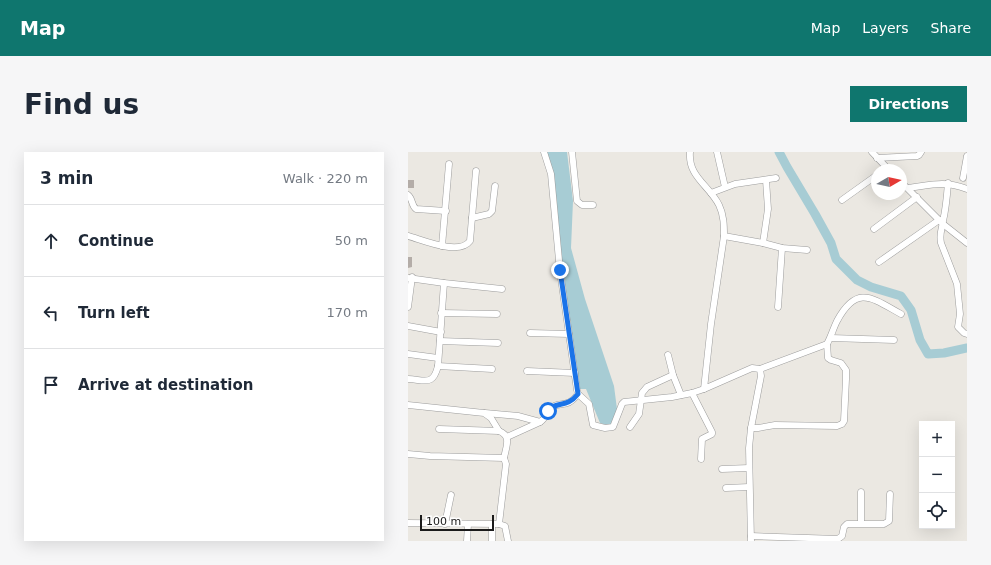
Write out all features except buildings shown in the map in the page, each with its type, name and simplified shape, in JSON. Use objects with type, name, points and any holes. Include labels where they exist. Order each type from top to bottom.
[{"type":"street","points":[[544,152],[551,174],[560,270],[574,373],[578,394],[589,404],[593,425],[605,428],[613,427],[624,402],[692,393],[752,368],[760,369],[827,344],[831,338],[837,320],[846,308],[854,300],[860,297],[871,297],[901,314]]},
{"type":"street","points":[[572,152],[577,201],[582,205],[593,204]]},
{"type":"street","points":[[690,152],[689,160],[694,174],[711,193],[723,215],[724,236],[711,324],[704,389]]},
{"type":"street","points":[[717,152],[725,187]]},
{"type":"street","points":[[872,152],[882,164]]},
{"type":"street","points":[[877,158],[890,154],[917,156],[921,152]]},
{"type":"street","points":[[963,178],[967,156]]},
{"type":"street","points":[[442,246],[449,164]]},
{"type":"street","points":[[408,236],[442,246],[455,248],[464,247],[467,245],[470,241],[476,171]]},
{"type":"street","points":[[711,193],[735,184],[776,178]]},
{"type":"street","points":[[842,200],[871,179]]},
{"type":"street","points":[[763,243],[768,209],[766,180]]},
{"type":"street","points":[[948,183],[941,222],[941,243],[957,284],[964,314],[958,327],[964,334],[967,334]]},
{"type":"street","points":[[908,188],[948,183],[967,188]]},
{"type":"street","points":[[472,218],[489,214],[492,211],[495,186]]},
{"type":"street","points":[[908,188],[941,222],[967,243]]},
{"type":"street","points":[[408,195],[411,197],[413,207],[416,209],[446,211]]},
{"type":"street","points":[[874,229],[917,197]]},
{"type":"street","points":[[879,262],[941,222]]},
{"type":"street","points":[[724,236],[782,248],[806,250]]},
{"type":"street","points":[[778,307],[782,248]]},
{"type":"street","points":[[408,307],[410,278],[502,289]]},
{"type":"street","points":[[408,379],[428,381],[434,378],[438,366],[444,283]]},
{"type":"street","points":[[441,313],[498,314]]},
{"type":"street","points":[[408,326],[441,332]]},
{"type":"street","points":[[530,333],[569,334]]},
{"type":"street","points":[[831,338],[894,340]]},
{"type":"street","points":[[440,341],[498,343]]},
{"type":"street","points":[[751,428],[775,425],[837,426],[842,424],[844,414],[846,370],[841,363],[828,358],[827,344]]},
{"type":"street","points":[[408,354],[438,358]]},
{"type":"street","points":[[668,355],[673,375],[681,395]]},
{"type":"street","points":[[438,366],[492,369]]},
{"type":"street","points":[[760,369],[761,376],[751,428],[749,448],[751,538],[838,539],[842,536],[845,525],[884,524],[889,521],[890,494]]},
{"type":"street","points":[[527,371],[574,373]]},
{"type":"street","points":[[630,427],[639,414],[642,393],[647,387],[673,375]]},
{"type":"street","points":[[692,393],[712,432],[712,434],[702,439],[701,459]]},
{"type":"street","points":[[507,437],[540,422],[544,419],[550,408],[570,403],[578,394]]},
{"type":"street","points":[[408,405],[518,416],[530,418],[540,422]]},
{"type":"street","points":[[484,413],[491,418],[499,431]]},
{"type":"street","points":[[439,429],[499,431],[504,433],[507,437],[508,442],[504,458],[506,464],[492,541]]},
{"type":"street","points":[[408,454],[504,458]]},
{"type":"street","points":[[722,469],[749,468]]},
{"type":"street","points":[[726,488],[749,487]]},
{"type":"street","points":[[861,492],[861,524]]},
{"type":"street","points":[[445,524],[451,495]]},
{"type":"street","points":[[408,523],[496,524],[505,526],[508,541]]},
{"type":"street","points":[[467,541],[468,524]]},
{"type":"water","points":[[546,152],[567,152],[573,201],[571,248],[585,299],[614,386],[617,409],[610,426],[600,423],[586,389],[580,389],[569,322]]},
{"type":"waterway","points":[[779,152],[831,243],[836,259],[857,280],[871,287],[901,296],[911,310],[920,340],[928,354],[944,353],[967,348]]},
{"type":"route","points":[[548,411],[554,406],[570,403],[578,394],[560,270]]}]
